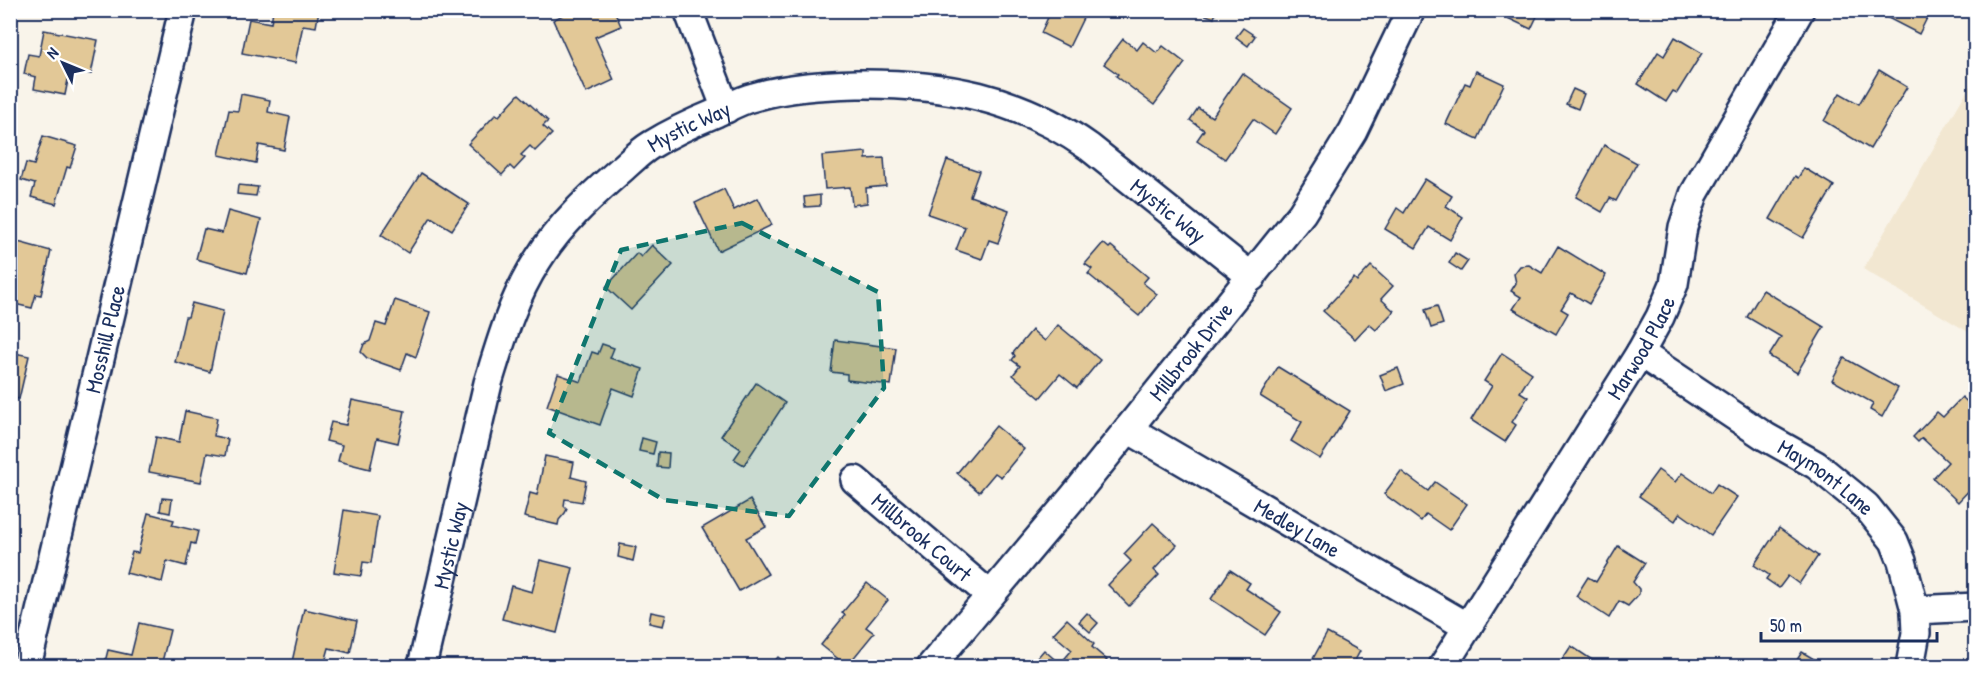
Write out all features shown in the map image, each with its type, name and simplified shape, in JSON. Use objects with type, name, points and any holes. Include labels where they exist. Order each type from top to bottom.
[{"type":"street","name":"Mosshill Place","points":[[27,666],[183,10]]},
{"type":"street","points":[[688,10],[726,109]]},
{"type":"street","name":"Millbrook Drive","points":[[931,666],[1128,429],[1302,213],[1353,130],[1411,10]]},
{"type":"street","name":"Marwood Place","points":[[1443,666],[1640,354],[1674,284],[1683,227],[1694,194],[1800,10]]},
{"type":"street","name":"Mystic Way","points":[[422,666],[488,383],[500,341],[515,302],[537,260],[563,226],[592,195],[649,146],[681,128],[753,97],[817,85],[923,85],[993,100],[1034,114],[1065,130],[1252,277]]},
{"type":"street","name":"Maymont Lane","points":[[1640,354],[1766,437],[1816,465],[1866,506],[1893,541],[1902,561],[1915,610],[1916,633],[1910,666]]},
{"type":"street","name":"Medley Lane","points":[[1128,429],[1468,627]]},
{"type":"street","name":"Millbrook Court","points":[[855,480],[990,595]]},
{"type":"street","points":[[1915,610],[1976,607]]},
{"type":"highlighted area","points":[[742,223],[878,292],[884,388],[789,516],[664,500],[549,433],[621,250]]},
{"type":"shaded area","points":[[1975,77],[1975,336],[1863,269]]},
{"type":"building","points":[[273,10],[319,10],[316,27],[303,25],[295,63],[242,53],[249,19],[271,23]]},
{"type":"building","points":[[572,10],[614,10],[621,26],[595,37],[614,80],[586,93],[553,20]]},
{"type":"building","points":[[942,10],[964,10],[963,16],[941,14]]},
{"type":"building","points":[[1040,10],[1087,10],[1069,47],[1041,33],[1049,15]]},
{"type":"building","points":[[1205,10],[1217,10],[1214,18],[1203,14]]},
{"type":"building","points":[[1498,10],[1540,10],[1531,29],[1497,13]]},
{"type":"building","points":[[1890,10],[1935,10],[1932,16],[1929,14],[1919,34],[1886,17]]},
{"type":"building","points":[[1243,28],[1255,36],[1248,46],[1236,37]]},
{"type":"building","points":[[44,30],[98,40],[91,74],[70,70],[65,95],[34,89],[36,77],[24,74],[28,54],[39,56]]},
{"type":"building","points":[[1675,37],[1702,53],[1677,93],[1673,91],[1666,102],[1638,84],[1658,52],[1664,56]]},
{"type":"building","points":[[1123,39],[1137,50],[1143,42],[1157,53],[1163,46],[1185,63],[1154,105],[1104,64]]},
{"type":"building","points":[[1879,70],[1907,87],[1870,149],[1824,121],[1840,93],[1859,104]]},
{"type":"building","points":[[1476,71],[1504,84],[1478,139],[1446,124],[1465,83],[1470,85]]},
{"type":"building","points":[[1242,73],[1292,108],[1275,134],[1253,119],[1225,159],[1197,140],[1204,130],[1190,120],[1198,108],[1212,117]]},
{"type":"building","points":[[1573,89],[1584,94],[1578,109],[1566,104]]},
{"type":"building","points":[[241,94],[270,100],[268,112],[290,117],[284,150],[259,145],[256,163],[219,155],[229,110],[238,111]]},
{"type":"building","points":[[519,94],[548,121],[543,126],[552,134],[535,151],[530,146],[521,155],[525,158],[514,170],[510,166],[502,175],[468,144],[496,114],[499,116]]},
{"type":"building","points":[[43,136],[77,146],[70,168],[67,167],[56,204],[31,197],[35,184],[21,180],[26,163],[34,165]]},
{"type":"building","points":[[1604,145],[1637,163],[1616,201],[1610,198],[1602,212],[1576,197]]},
{"type":"building","points":[[866,152],[866,159],[884,158],[886,186],[866,188],[867,203],[852,205],[850,187],[825,189],[822,156]]},
{"type":"building","points":[[947,160],[979,171],[970,196],[1009,210],[998,243],[989,240],[982,259],[956,250],[965,227],[928,214]]},
{"type":"building","points":[[1804,168],[1834,186],[1803,238],[1770,219],[1795,176],[1798,178]]},
{"type":"building","points":[[421,173],[469,204],[452,230],[431,217],[408,253],[381,235]]},
{"type":"building","points":[[1425,179],[1452,196],[1446,206],[1463,217],[1450,240],[1429,227],[1416,248],[1385,229],[1397,208],[1404,213]]},
{"type":"building","points":[[238,185],[258,187],[256,196],[237,194]]},
{"type":"building","points":[[724,189],[734,210],[758,198],[772,225],[718,251],[695,203]]},
{"type":"building","points":[[820,195],[820,206],[805,207],[804,197]]},
{"type":"building","points":[[228,211],[261,220],[247,273],[196,259],[204,229],[222,233]]},
{"type":"building","points":[[18,242],[51,251],[41,295],[36,294],[32,308],[10,303],[10,269]]},
{"type":"building","points":[[1103,243],[1109,248],[1111,246],[1148,277],[1143,283],[1157,294],[1139,316],[1088,274],[1092,269],[1085,264]]},
{"type":"building","points":[[652,245],[673,265],[631,310],[606,287],[637,253],[641,257]]},
{"type":"building","points":[[1558,246],[1606,275],[1589,304],[1571,293],[1561,309],[1568,313],[1556,334],[1513,309],[1521,297],[1511,291],[1516,283],[1514,274],[1520,266],[1529,265],[1542,273]]},
{"type":"building","points":[[1455,253],[1468,261],[1461,271],[1449,263]]},
{"type":"building","points":[[1371,266],[1393,286],[1381,299],[1394,311],[1376,330],[1369,324],[1355,339],[1323,311],[1354,278],[1357,281]]},
{"type":"building","points":[[1763,290],[1824,327],[1797,373],[1769,356],[1781,337],[1747,317]]},
{"type":"building","points":[[395,300],[430,312],[416,357],[407,353],[401,370],[367,358],[361,352],[364,344],[370,341],[376,323],[386,326]]},
{"type":"building","points":[[192,303],[223,311],[210,372],[175,362],[185,317],[188,317]]},
{"type":"building","points":[[1437,306],[1443,324],[1431,328],[1425,310]]},
{"type":"building","points":[[1058,325],[1100,360],[1077,388],[1060,374],[1040,398],[1013,375],[1020,366],[1012,360],[1015,356],[1013,353],[1032,330],[1045,341]]},
{"type":"building","points":[[835,340],[896,348],[891,385],[847,380],[847,374],[831,372]]},
{"type":"building","points":[[602,344],[614,348],[610,358],[643,369],[634,396],[613,388],[600,425],[547,406],[558,374],[581,382],[592,352],[598,354]]},
{"type":"building","points":[[10,352],[29,356],[19,399],[10,397]]},
{"type":"building","points":[[1502,353],[1532,373],[1520,392],[1528,397],[1512,422],[1516,425],[1505,442],[1471,420],[1492,386],[1484,381]]},
{"type":"building","points":[[1844,358],[1898,388],[1882,417],[1870,410],[1873,403],[1832,380]]},
{"type":"building","points":[[1278,367],[1350,411],[1320,459],[1291,441],[1302,422],[1260,396]]},
{"type":"building","points":[[1398,368],[1404,384],[1386,391],[1380,375]]},
{"type":"building","points":[[756,383],[785,403],[744,465],[734,459],[741,449],[721,436]]},
{"type":"building","points":[[1962,397],[1976,410],[1976,439],[1973,442],[1976,444],[1976,483],[1958,502],[1933,478],[1948,462],[1922,438],[1918,442],[1913,437],[1937,412],[1943,417]]},
{"type":"building","points":[[352,400],[405,411],[398,443],[377,438],[370,469],[338,461],[342,445],[326,441],[331,422],[346,425]]},
{"type":"building","points":[[185,411],[217,418],[214,436],[228,439],[225,456],[207,453],[201,482],[149,472],[156,437],[179,442]]},
{"type":"building","points":[[996,426],[1024,449],[1001,477],[995,473],[979,492],[957,473]]},
{"type":"building","points":[[642,438],[656,442],[653,454],[639,451]]},
{"type":"building","points":[[658,452],[669,453],[668,468],[657,467]]},
{"type":"building","points":[[545,456],[574,462],[571,477],[586,481],[582,502],[565,499],[564,506],[567,509],[558,525],[524,517],[530,493],[537,495]]},
{"type":"building","points":[[1658,470],[1675,482],[1682,473],[1711,493],[1717,484],[1737,497],[1711,535],[1680,513],[1675,521],[1639,496]]},
{"type":"building","points":[[1401,471],[1428,491],[1435,482],[1467,504],[1449,530],[1426,514],[1421,521],[1384,494]]},
{"type":"building","points":[[162,498],[172,499],[170,513],[160,511]]},
{"type":"building","points":[[750,500],[766,527],[746,538],[768,574],[739,591],[702,528]]},
{"type":"building","points":[[344,510],[378,516],[371,563],[363,562],[361,576],[334,572]]},
{"type":"building","points":[[148,513],[174,520],[172,525],[198,531],[195,544],[191,543],[186,566],[167,561],[162,582],[126,573],[132,552],[138,553]]},
{"type":"building","points":[[1153,523],[1177,545],[1154,570],[1159,575],[1129,606],[1108,585],[1131,561],[1124,554]]},
{"type":"building","points":[[1779,528],[1818,556],[1799,584],[1788,576],[1779,588],[1766,579],[1769,575],[1754,565]]},
{"type":"building","points":[[620,544],[636,547],[633,561],[618,557]]},
{"type":"building","points":[[1618,546],[1645,563],[1633,582],[1639,589],[1639,594],[1628,606],[1619,601],[1609,618],[1576,596],[1588,577],[1596,582]]},
{"type":"building","points":[[540,560],[573,568],[557,633],[502,619],[511,586],[532,592]]},
{"type":"building","points":[[1230,570],[1250,583],[1246,589],[1281,612],[1265,635],[1211,599]]},
{"type":"building","points":[[867,583],[888,600],[866,627],[874,633],[847,666],[821,645],[845,615],[842,613]]},
{"type":"building","points":[[304,609],[357,621],[350,653],[329,648],[324,666],[291,666]]},
{"type":"building","points":[[651,612],[666,615],[663,626],[649,623]]},
{"type":"building","points":[[1087,613],[1098,623],[1090,632],[1079,622]]},
{"type":"building","points":[[1067,619],[1094,644],[1092,647],[1107,660],[1101,666],[1030,666],[1044,650],[1060,664],[1072,650],[1053,634]]},
{"type":"building","points":[[139,623],[170,630],[161,666],[104,666],[108,650],[131,655]]},
{"type":"building","points":[[1327,633],[1360,651],[1352,666],[1309,666]]},
{"type":"building","points":[[1571,646],[1600,665],[1558,666]]},
{"type":"building","points":[[1802,652],[1826,666],[1793,666]]},
{"type":"building","points":[[778,657],[789,666],[771,665]]}]
